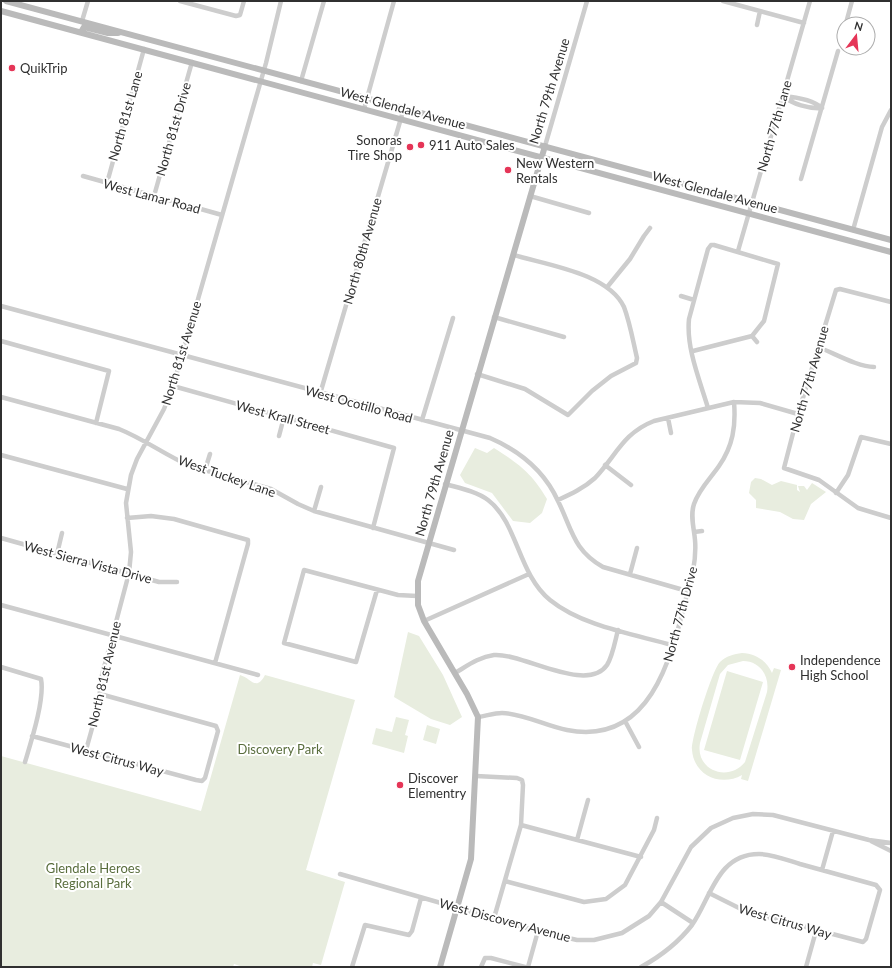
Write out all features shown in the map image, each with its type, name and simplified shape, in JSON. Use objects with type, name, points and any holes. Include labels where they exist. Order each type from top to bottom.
[{"type":"main road","name":"West Glendale Avenue","points":[[6,1],[891,240]]},
{"type":"main road","name":"West Glendale Avenue","points":[[1,11],[401,118],[891,252]]},
{"type":"main road","points":[[81,32],[84,27],[108,33],[123,32]]},
{"type":"main road","name":"North 79th Avenue","points":[[440,967],[471,859],[478,718],[467,694],[424,621],[418,605],[418,581],[477,374],[514,255],[545,146]]},
{"type":"street","points":[[82,21],[88,1]]},
{"type":"street","points":[[181,1],[236,16],[240,15],[244,1]]},
{"type":"street","name":"North 81st Avenue","points":[[86,750],[100,694],[102,675],[129,573],[131,552],[127,518],[127,489],[133,466],[164,409],[173,386],[260,81],[281,1]]},
{"type":"street","points":[[302,81],[324,1]]},
{"type":"street","points":[[364,109],[394,1]]},
{"type":"street","name":"North 79th Avenue","points":[[545,146],[587,1]]},
{"type":"street","points":[[723,1],[804,23]]},
{"type":"street","name":"North 77th Lane","points":[[738,252],[810,1]]},
{"type":"street","points":[[848,16],[852,1]]},
{"type":"street","points":[[757,24],[760,11]]},
{"type":"street","name":"North 81st Lane","points":[[107,183],[144,49]]},
{"type":"street","points":[[802,179],[837,56]]},
{"type":"street","name":"North 81st Drive","points":[[154,196],[192,62]]},
{"type":"street","points":[[783,96],[792,96],[811,102],[822,108]]},
{"type":"street","name":"North 80th Avenue","points":[[320,394],[404,108]]},
{"type":"street","points":[[853,230],[882,127],[891,110]]},
{"type":"street","name":"West Lamar Road","points":[[82,176],[222,215]]},
{"type":"street","points":[[530,196],[589,213]]},
{"type":"street","points":[[608,286],[630,259],[650,228]]},
{"type":"street","points":[[692,351],[752,336],[760,329],[764,321],[778,264],[711,245],[694,300],[688,328],[692,351],[708,408]]},
{"type":"street","points":[[477,374],[525,389],[568,415],[592,391],[611,376],[636,363],[637,358],[624,307],[608,286],[592,278],[514,255]]},
{"type":"street","name":"North 77th Avenue","points":[[836,493],[811,476],[784,468],[798,414],[836,290],[840,289],[891,302]]},
{"type":"street","points":[[681,296],[694,300]]},
{"type":"street","name":"West Ocotillo Road","points":[[1,306],[182,354],[320,394],[490,438],[514,450],[525,458],[542,475],[558,500]]},
{"type":"street","points":[[494,317],[564,337]]},
{"type":"street","points":[[422,420],[453,318]]},
{"type":"street","points":[[752,336],[757,342]]},
{"type":"street","points":[[1,341],[109,372],[96,423]]},
{"type":"street","points":[[818,347],[840,354],[856,364],[874,367]]},
{"type":"street","name":"West Krall Street","points":[[173,386],[394,448],[373,528]]},
{"type":"street","name":"West Tuckey Lane","points":[[1,397],[129,433],[178,461],[271,488],[298,504],[314,511],[454,550]]},
{"type":"street","points":[[687,591],[603,567],[586,556],[574,538],[558,500],[583,488],[595,478],[630,435],[642,426],[734,402],[763,404],[798,414]]},
{"type":"street","name":"North 77th Drive","points":[[625,721],[639,711],[654,692],[664,672],[696,556],[692,517],[697,496],[719,466],[731,442],[735,418],[734,402]]},
{"type":"street","points":[[279,436],[284,417]]},
{"type":"street","points":[[668,418],[671,433]]},
{"type":"street","points":[[891,444],[862,437],[850,470],[836,493],[858,508],[891,518]]},
{"type":"street","points":[[205,470],[210,454]]},
{"type":"street","points":[[1,455],[127,489]]},
{"type":"street","points":[[605,465],[631,485]]},
{"type":"street","points":[[445,484],[476,493],[495,506],[506,523],[529,574],[544,594],[560,607],[580,618],[672,645]]},
{"type":"street","points":[[314,511],[320,487]]},
{"type":"street","points":[[127,518],[150,516],[174,519],[248,540],[215,663]]},
{"type":"street","points":[[694,532],[702,531]]},
{"type":"street","points":[[57,554],[62,533]]},
{"type":"street","name":"West Sierra Vista Drive","points":[[1,538],[159,582],[177,582]]},
{"type":"street","points":[[630,574],[637,548]]},
{"type":"street","points":[[377,590],[356,662],[284,643],[304,570],[377,590],[404,596],[417,596]]},
{"type":"street","points":[[424,621],[529,574]]},
{"type":"street","points":[[1,605],[258,675]]},
{"type":"street","points":[[455,673],[478,660],[495,655],[576,675],[592,676],[598,673],[607,664],[618,630]]},
{"type":"street","points":[[1,667],[41,679],[42,685],[32,736],[25,762]]},
{"type":"street","name":"West Citrus Way","points":[[32,736],[202,781],[205,778],[218,732],[216,726],[100,694]]},
{"type":"street","points":[[478,718],[495,713],[508,714],[549,726],[580,732],[605,729],[625,721],[639,748]]},
{"type":"street","points":[[476,776],[517,778],[522,780],[521,825],[494,918]]},
{"type":"street","points":[[577,840],[588,800]]},
{"type":"street","name":"West Discovery Avenue","points":[[340,874],[538,931],[577,940],[608,938],[622,934],[638,925],[661,902],[691,846],[711,828],[723,822],[744,815],[763,813],[782,816],[869,840]]},
{"type":"street","points":[[505,882],[572,900],[584,902],[606,899],[625,885],[654,830],[657,818]]},
{"type":"street","points":[[521,825],[640,857]]},
{"type":"street","points":[[641,967],[659,957],[670,948],[693,923],[722,871],[729,864],[746,856],[768,855],[822,870],[833,831]]},
{"type":"street","points":[[869,840],[891,844]]},
{"type":"street","points":[[869,840],[891,851]]},
{"type":"street","name":"West Citrus Way","points":[[709,893],[745,911],[863,942],[866,939],[880,890],[878,886],[822,870]]},
{"type":"street","points":[[352,967],[365,925],[409,935],[412,932],[421,898]]},
{"type":"street","points":[[661,902],[693,923]]},
{"type":"street","points":[[806,967],[816,930]]},
{"type":"street","points":[[528,967],[538,931]]},
{"type":"street","points":[[481,967],[485,958],[491,958],[525,967]]},
{"type":"green space","points":[[475,448],[487,453],[494,448],[524,470],[536,482],[547,499],[542,513],[530,523],[513,521],[492,493],[465,483],[460,475]]},
{"type":"green space","points":[[755,478],[761,479],[772,485],[781,481],[797,485],[797,490],[800,492],[798,486],[804,486],[807,490],[812,483],[826,492],[811,504],[804,520],[793,519],[780,512],[756,508],[756,500],[749,493],[751,482]]},
{"type":"green space","points":[[408,632],[419,636],[443,675],[462,717],[450,725],[431,719],[394,697]]},
{"type":"green space","points":[[742,653],[760,658],[770,668],[772,673],[774,668],[781,670],[748,781],[741,779],[742,775],[726,780],[717,779],[710,777],[698,767],[692,750],[693,743],[703,705],[716,668],[725,658]],"holes":[[[743,661],[754,663],[762,670],[767,680],[767,692],[745,762],[730,772],[714,770],[703,760],[700,752],[700,743],[720,674],[728,665]]]},
{"type":"green space","points":[[727,671],[763,682],[740,760],[704,750]]},
{"type":"green space","name":"Glendale Heroes Regional Park","points":[[240,675],[253,682],[259,683],[265,675],[355,700],[306,870],[345,882],[321,965],[313,963],[312,967],[243,967],[234,964],[233,967],[1,967],[1,756],[201,811]]},
{"type":"green space","points":[[396,717],[409,720],[405,735],[408,736],[404,753],[372,744],[376,728],[392,732]]},
{"type":"green space","points":[[427,725],[440,729],[436,744],[423,740]]},
{"type":"place","name":"QuikTrip","points":[[12,68]]},
{"type":"place","name":"911 Auto Sales","points":[[421,145]]},
{"type":"place","name":"Sonoras Tire Shop","points":[[410,147]]},
{"type":"place","name":"New Western Rentals","points":[[508,170]]},
{"type":"place","name":"Independence High School","points":[[792,667]]},
{"type":"place","name":"Discover Elementry","points":[[400,785]]},
{"type":"park label","name":"Discovery Park","points":[[280,749]]}]
